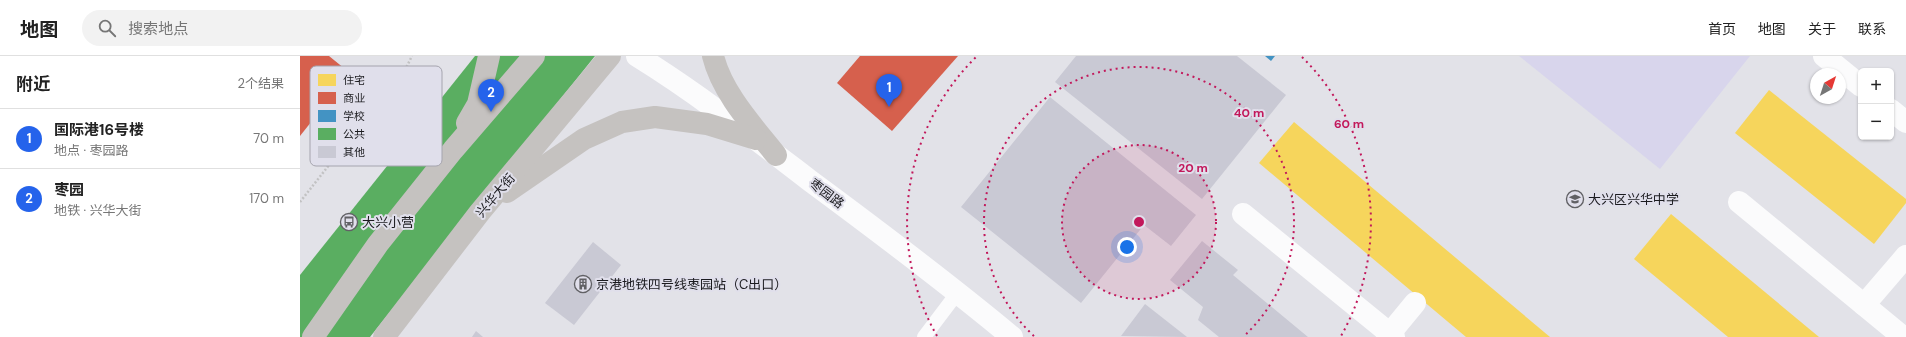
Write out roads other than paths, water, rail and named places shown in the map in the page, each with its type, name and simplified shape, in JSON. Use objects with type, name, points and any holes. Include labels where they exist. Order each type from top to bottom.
[{"type":"main road","points":[[453,150],[478,104],[489,56]]},
{"type":"main road","points":[[442,164],[534,56]]},
{"type":"main road","name":"兴华大街","points":[[384,337],[480,212],[610,56]]},
{"type":"main road","points":[[712,56],[715,66],[740,110],[776,155]]},
{"type":"main road","points":[[480,212],[536,171],[584,139],[622,122],[655,117],[707,124],[756,139]]},
{"type":"main road","points":[[313,337],[378,244],[440,166]]},
{"type":"street","name":"枣园路","points":[[637,56],[671,77],[756,139],[958,292],[1012,337]]},
{"type":"street","points":[[1824,56],[1858,84]]},
{"type":"street","points":[[1894,112],[1906,122]]},
{"type":"street","points":[[1739,202],[1903,337]]},
{"type":"street","points":[[1243,214],[1390,336],[1415,303]]},
{"type":"street","points":[[1864,305],[1906,256]]},
{"type":"lane","points":[[924,337],[958,292]]},
{"type":"place","name":"国际港16号楼","points":[[889,107]]},
{"type":"place","name":"枣园","points":[[491,112]]},
{"type":"place","name":"大兴区兴华中学","points":[[1575,199]]},
{"type":"place","name":"大兴小营","points":[[349,222]]},
{"type":"place","name":"京港地铁四号线枣园站（C出口）","points":[[583,284]]}]
